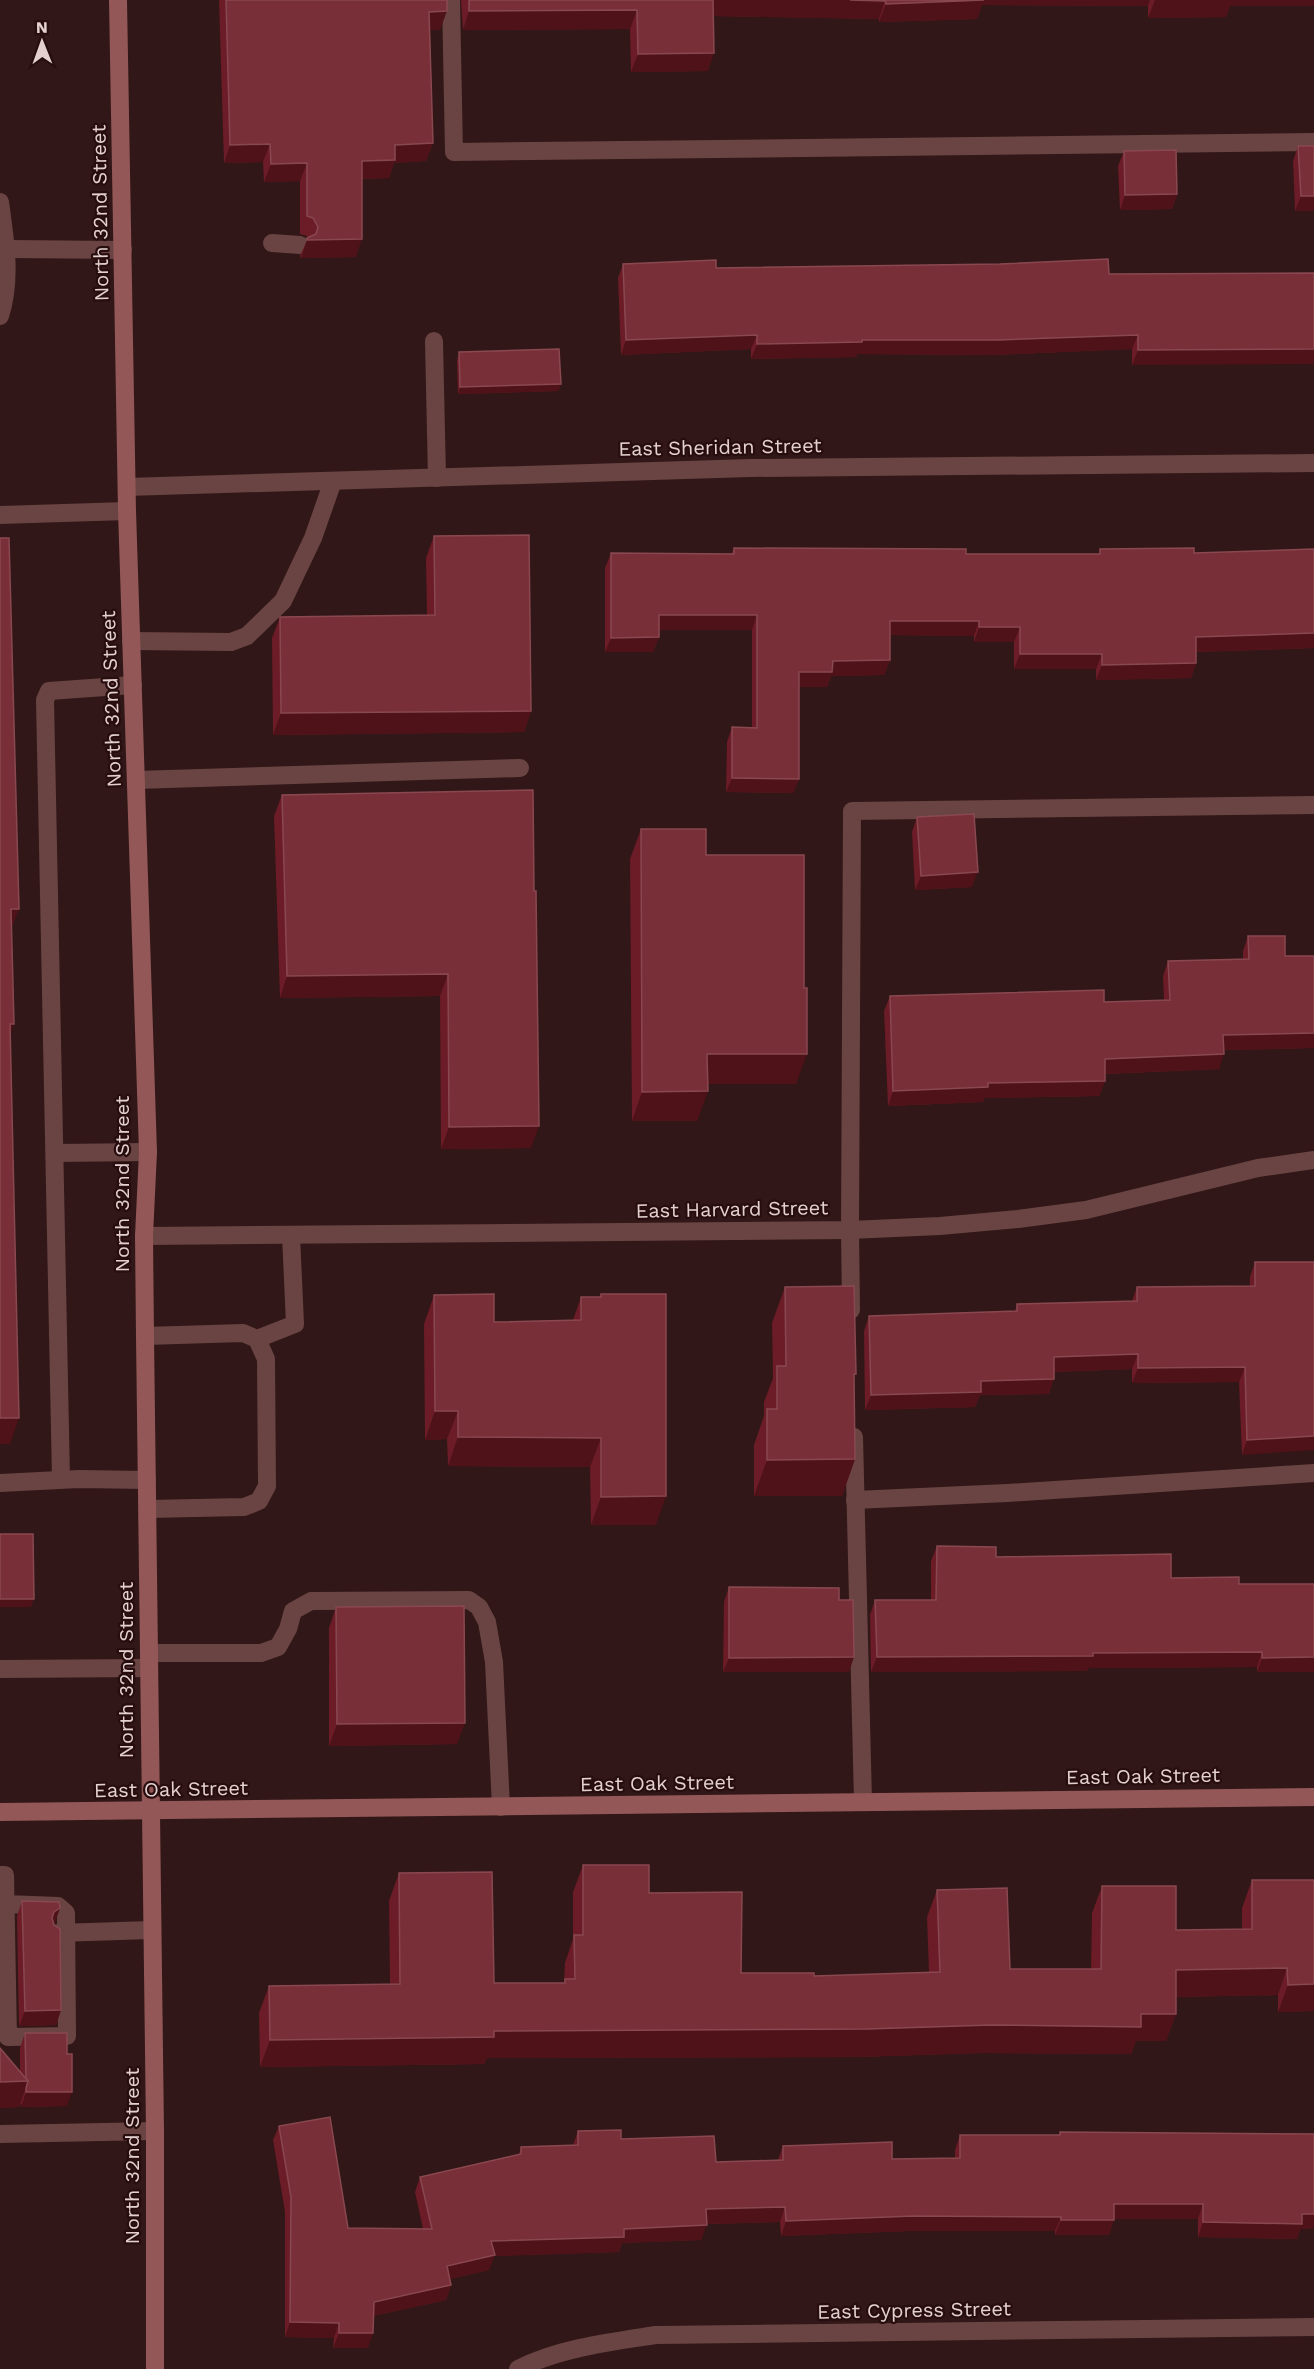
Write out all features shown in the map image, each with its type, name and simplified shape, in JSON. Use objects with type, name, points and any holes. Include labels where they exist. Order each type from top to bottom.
[{"type":"main road","name":"North 32nd Street","points":[[118,0],[127,511],[148,1152],[144,1236],[155,2131],[155,2369]]},
{"type":"main road","name":"East Oak Street","points":[[0,1812],[1314,1797]]},
{"type":"street","points":[[451,0],[454,152],[1314,142]]},
{"type":"street","points":[[0,202],[7,249],[5,301],[0,316]]},
{"type":"street","points":[[272,243],[300,245]]},
{"type":"street","points":[[7,249],[123,250]]},
{"type":"street","points":[[434,341],[437,478]]},
{"type":"street","name":"East Sheridan Street","points":[[127,487],[750,468],[1314,463]]},
{"type":"street","points":[[131,641],[231,642],[247,636],[283,601],[313,538],[333,481]]},
{"type":"street","points":[[0,514],[127,511]]},
{"type":"street","points":[[61,1479],[45,700],[49,691],[133,685]]},
{"type":"street","points":[[136,780],[520,768]]},
{"type":"street","points":[[852,1324],[850,1230],[852,811],[1314,804]]},
{"type":"street","points":[[54,1153],[148,1152]]},
{"type":"street","name":"East Harvard Street","points":[[144,1236],[850,1230],[940,1226],[1086,1210],[1258,1168],[1314,1160]]},
{"type":"street","points":[[257,1339],[295,1324],[291,1235]]},
{"type":"street","points":[[145,1336],[243,1333],[257,1339],[266,1359],[267,1486],[259,1502],[244,1507],[148,1509]]},
{"type":"street","points":[[854,1418],[863,1802]]},
{"type":"street","points":[[855,1500],[1007,1493],[1314,1473]]},
{"type":"street","points":[[0,1483],[61,1479],[147,1480]]},
{"type":"street","points":[[0,1668],[261,1653],[278,1647],[288,1629],[293,1611],[312,1601],[469,1600],[479,1607],[488,1622],[494,1662],[501,1807]]},
{"type":"street","points":[[0,1875],[5,1875],[6,1904],[11,1934],[13,2005],[8,2037],[67,2036],[71,2004],[62,1932],[66,1913],[58,1906],[6,1904]]},
{"type":"street","points":[[62,1932],[151,1930]]},
{"type":"street","points":[[0,2134],[155,2131]]},
{"type":"street","name":"East Cypress Street","points":[[518,2369],[530,2363],[595,2344],[656,2336],[1314,2327]]},
{"type":"building","points":[[226,0],[447,0],[447,11],[429,12],[433,143],[395,145],[395,160],[362,161],[362,239],[307,240],[316,234],[318,227],[313,218],[307,216],[307,163],[271,164],[270,144],[230,145]]},
{"type":"building","points":[[469,0],[713,0],[714,53],[638,54],[637,10],[469,11]]},
{"type":"building","points":[[850,0],[984,0],[886,4],[885,1]]},
{"type":"building","points":[[1298,146],[1314,146],[1314,196],[1301,196]]},
{"type":"building","points":[[1176,150],[1177,194],[1125,195],[1124,151]]},
{"type":"building","points":[[1108,259],[1109,274],[1314,273],[1314,349],[1138,350],[1138,335],[757,344],[757,335],[626,340],[623,264],[716,260],[716,268],[1000,264]]},
{"type":"building","points":[[559,349],[561,384],[460,387],[459,352]]},
{"type":"building","points":[[529,535],[531,711],[281,713],[280,617],[435,615],[434,536]]},
{"type":"building","points":[[0,538],[9,538],[19,909],[11,909],[14,1024],[10,1024],[19,1418],[0,1418]]},
{"type":"building","points":[[734,548],[966,549],[966,554],[1100,554],[1100,549],[1194,548],[1194,553],[1314,549],[1314,633],[1196,637],[1196,663],[1102,665],[1102,654],[1020,654],[1020,627],[979,627],[979,621],[890,621],[890,660],[833,661],[832,672],[799,672],[799,779],[732,778],[732,727],[757,728],[757,615],[659,615],[659,637],[611,638],[611,553],[734,554]]},
{"type":"building","points":[[533,790],[539,1126],[449,1127],[448,974],[287,976],[282,795]]},
{"type":"building","points":[[974,814],[978,872],[921,876],[917,817]]},
{"type":"building","points":[[641,829],[706,829],[706,855],[804,855],[804,988],[807,988],[807,1054],[707,1054],[708,1091],[642,1092]]},
{"type":"building","points":[[1248,936],[1285,936],[1285,956],[1314,956],[1314,1033],[1223,1035],[1224,1054],[1105,1059],[1105,1081],[988,1083],[988,1087],[893,1091],[890,996],[1104,990],[1104,1002],[1170,1000],[1168,961],[1249,959]]},
{"type":"building","points":[[1255,1262],[1314,1262],[1314,1436],[1247,1440],[1245,1367],[1138,1368],[1138,1354],[1054,1357],[1054,1379],[981,1381],[981,1392],[871,1395],[869,1316],[1017,1311],[1017,1304],[1137,1301],[1137,1287],[1255,1286]]},
{"type":"building","points":[[854,1286],[855,1459],[767,1460],[767,1409],[777,1409],[777,1366],[786,1366],[785,1287]]},
{"type":"building","points":[[494,1294],[494,1322],[581,1320],[581,1297],[601,1297],[601,1294],[666,1294],[666,1496],[601,1497],[601,1438],[458,1437],[458,1411],[435,1411],[434,1295]]},
{"type":"building","points":[[0,1534],[33,1534],[34,1599],[0,1599]]},
{"type":"building","points":[[937,1546],[996,1547],[996,1557],[1171,1554],[1171,1578],[1239,1577],[1239,1584],[1314,1584],[1314,1657],[1262,1658],[1262,1652],[1093,1653],[1093,1656],[877,1657],[875,1600],[936,1600]]},
{"type":"building","points":[[729,1587],[839,1588],[839,1600],[853,1600],[854,1657],[729,1658]]},
{"type":"building","points":[[464,1606],[465,1723],[337,1724],[336,1607]]},
{"type":"building","points":[[583,1865],[649,1865],[649,1893],[742,1892],[741,1973],[814,1973],[814,1976],[940,1972],[937,1890],[1007,1888],[1010,1969],[1101,1969],[1102,1886],[1176,1886],[1176,1930],[1252,1929],[1252,1880],[1314,1880],[1314,1984],[1288,1985],[1287,1968],[1176,1970],[1176,2014],[1141,2014],[1141,2027],[991,2025],[867,2029],[494,2031],[494,2037],[270,2040],[269,1986],[400,1984],[399,1873],[492,1872],[494,1983],[565,1983],[565,1979],[575,1979],[574,1935],[583,1935]]},
{"type":"building","points":[[22,1901],[59,1902],[60,1908],[54,1912],[52,1918],[54,1925],[60,1929],[61,2010],[25,2011]]},
{"type":"building","points":[[25,2033],[67,2033],[67,2054],[72,2054],[72,2092],[26,2092],[28,2081],[26,2078]]},
{"type":"building","points":[[0,2048],[28,2081],[0,2082]]},
{"type":"building","points":[[330,2117],[348,2228],[432,2229],[420,2177],[521,2154],[521,2147],[578,2145],[578,2131],[621,2130],[621,2139],[714,2136],[716,2162],[783,2160],[783,2146],[892,2142],[892,2159],[960,2158],[960,2135],[1060,2135],[1060,2132],[1314,2134],[1314,2214],[1302,2214],[1302,2224],[1203,2222],[1203,2204],[1114,2204],[1114,2220],[1061,2220],[1061,2217],[914,2216],[786,2221],[785,2207],[706,2209],[707,2225],[624,2229],[624,2237],[491,2241],[495,2255],[447,2266],[451,2285],[374,2302],[373,2333],[339,2333],[339,2323],[290,2322],[291,2197],[279,2126]]}]
